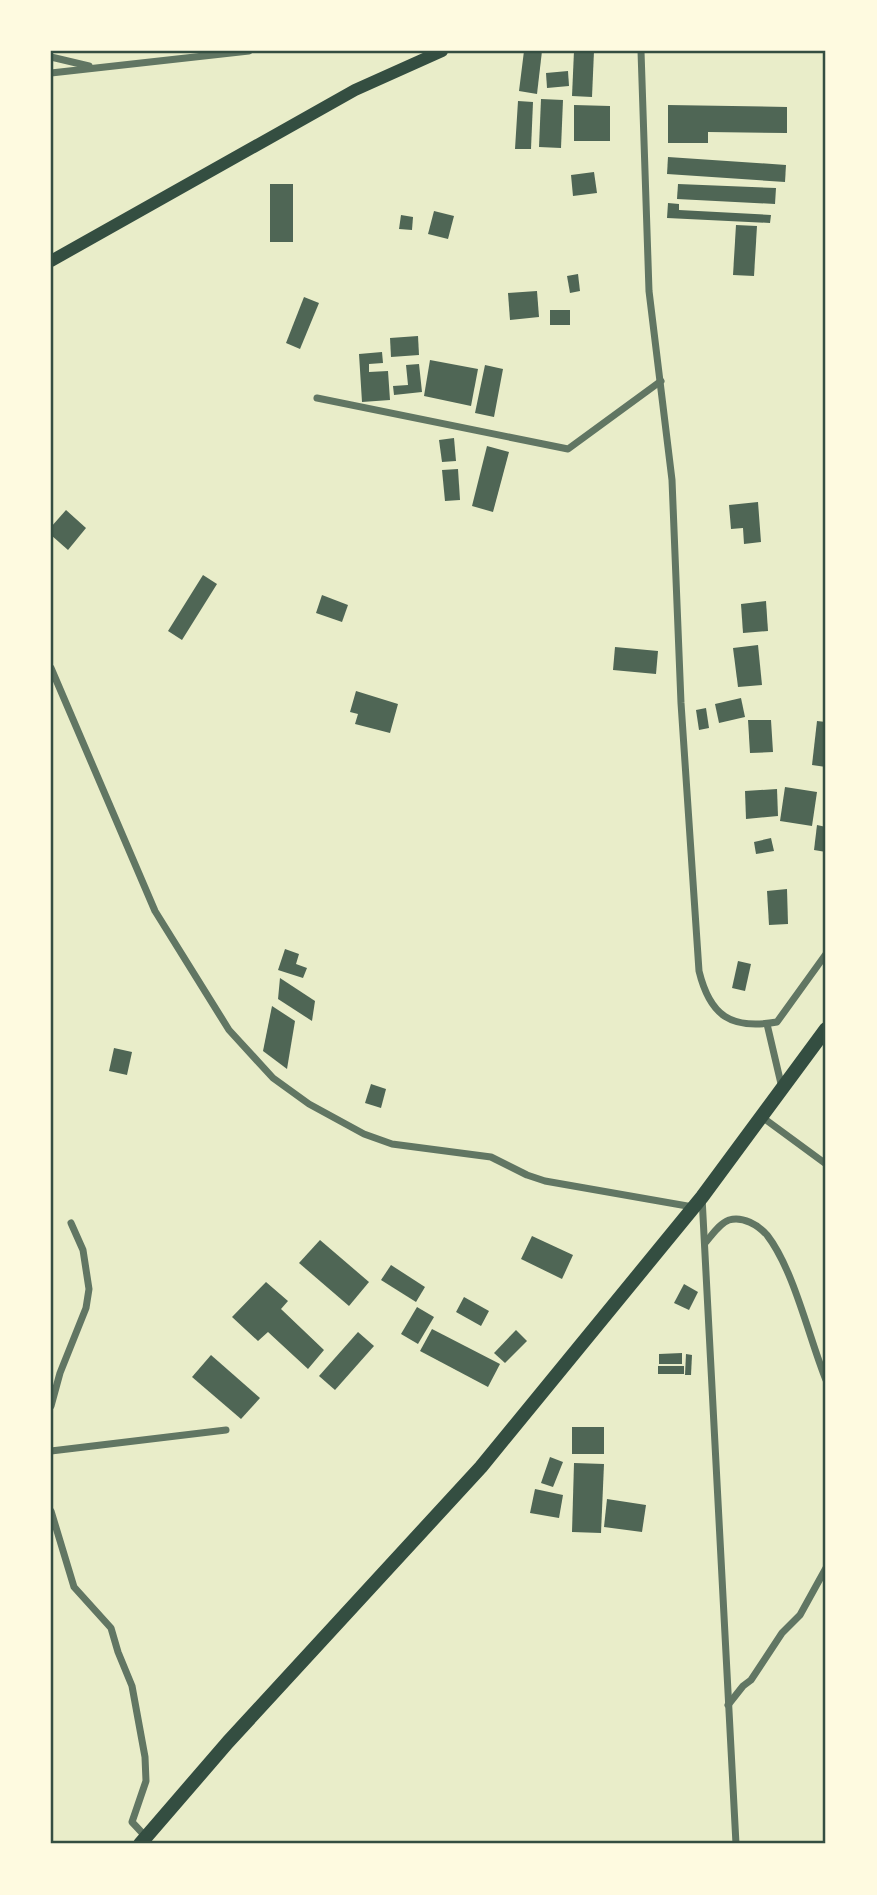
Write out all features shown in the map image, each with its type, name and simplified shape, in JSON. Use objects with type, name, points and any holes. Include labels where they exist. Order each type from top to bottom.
[{"type":"main road","points":[[51,261],[355,90],[442,51]]},
{"type":"main road","points":[[143,1840],[228,1742],[481,1467],[697,1202],[826,1029]]},
{"type":"street","points":[[51,73],[248,51]]},
{"type":"street","points":[[640,51],[649,291],[672,480],[681,703],[699,971],[704,993],[719,1013],[735,1022],[758,1026],[777,1022],[826,954]]},
{"type":"street","points":[[51,57],[97,68]]},
{"type":"street","points":[[317,398],[568,449],[660,381]]},
{"type":"street","points":[[51,667],[155,911],[229,1030],[274,1078],[320,1110],[364,1134],[392,1144],[491,1157],[527,1175],[558,1184],[697,1202],[706,1242],[736,1844]]},
{"type":"street","points":[[766,1024],[782,1087]]},
{"type":"street","points":[[762,1116],[826,1164]]},
{"type":"street","points":[[706,1242],[726,1221],[738,1219],[754,1223],[766,1234],[793,1289],[826,1380]]},
{"type":"street","points":[[51,1406],[60,1373],[86,1308],[89,1289],[83,1250],[71,1223]]},
{"type":"street","points":[[51,1451],[226,1430]]},
{"type":"street","points":[[51,1511],[74,1587],[111,1628],[132,1686],[145,1757],[146,1781],[132,1822],[143,1840]]},
{"type":"street","points":[[728,1706],[751,1680],[782,1633],[800,1615],[826,1568]]},
{"type":"building","points":[[524,51],[542,51],[537,94],[519,91]]},
{"type":"building","points":[[574,51],[594,51],[592,97],[572,96]]},
{"type":"building","points":[[568,71],[569,86],[547,88],[546,73]]},
{"type":"building","points":[[541,99],[563,100],[561,148],[539,147]]},
{"type":"building","points":[[518,101],[533,102],[531,149],[515,149]]},
{"type":"building","points":[[574,105],[610,106],[610,141],[574,141]]},
{"type":"building","points":[[668,105],[787,107],[787,133],[708,132],[708,143],[668,143]]},
{"type":"building","points":[[668,157],[786,165],[785,182],[667,174]]},
{"type":"building","points":[[594,172],[597,193],[573,196],[571,175]]},
{"type":"building","points":[[270,184],[293,184],[293,242],[270,242]]},
{"type":"building","points":[[678,184],[776,188],[775,204],[677,199]]},
{"type":"building","points":[[668,203],[679,204],[679,210],[771,215],[770,223],[667,218]]},
{"type":"building","points":[[434,211],[454,216],[448,239],[428,234]]},
{"type":"building","points":[[401,215],[413,217],[412,230],[399,229]]},
{"type":"building","points":[[736,225],[757,226],[754,276],[733,275]]},
{"type":"building","points":[[578,274],[580,291],[570,293],[567,276]]},
{"type":"building","points":[[537,291],[539,317],[510,320],[508,293]]},
{"type":"building","points":[[304,297],[319,303],[300,349],[286,343]]},
{"type":"building","points":[[550,310],[570,310],[570,325],[550,325]]},
{"type":"building","points":[[418,336],[419,355],[391,357],[390,338]]},
{"type":"building","points":[[382,352],[383,363],[369,364],[369,372],[388,371],[390,400],[362,402],[359,354]]},
{"type":"building","points":[[430,360],[478,369],[471,406],[424,396]]},
{"type":"building","points":[[419,364],[422,392],[394,395],[393,386],[408,385],[406,365]]},
{"type":"building","points":[[485,365],[503,369],[494,417],[475,413]]},
{"type":"building","points":[[454,438],[456,461],[442,462],[439,440]]},
{"type":"building","points":[[487,446],[509,452],[493,512],[472,506]]},
{"type":"building","points":[[458,469],[460,500],[445,501],[442,470]]},
{"type":"building","points":[[758,502],[761,542],[744,544],[743,528],[731,529],[729,505]]},
{"type":"building","points":[[66,510],[86,528],[68,550],[51,535],[51,527]]},
{"type":"building","points":[[203,575],[217,584],[182,640],[168,631]]},
{"type":"building","points":[[322,595],[348,605],[342,622],[316,613]]},
{"type":"building","points":[[766,601],[768,631],[743,633],[741,604]]},
{"type":"building","points":[[758,645],[762,685],[738,687],[733,648]]},
{"type":"building","points":[[615,647],[658,651],[656,674],[613,670]]},
{"type":"building","points":[[356,691],[398,704],[390,733],[355,724],[358,714],[350,712]]},
{"type":"building","points":[[741,698],[745,717],[719,723],[715,704]]},
{"type":"building","points":[[706,708],[709,728],[699,730],[696,710]]},
{"type":"building","points":[[748,720],[771,720],[773,752],[750,753]]},
{"type":"building","points":[[817,721],[826,722],[826,767],[812,765]]},
{"type":"building","points":[[785,787],[817,792],[812,826],[780,821]]},
{"type":"building","points":[[777,789],[778,816],[746,819],[745,791]]},
{"type":"building","points":[[817,825],[826,827],[826,852],[814,850]]},
{"type":"building","points":[[771,838],[774,851],[756,854],[754,842]]},
{"type":"building","points":[[787,889],[788,924],[769,925],[767,891]]},
{"type":"building","points":[[285,949],[299,954],[296,964],[307,968],[303,978],[278,970]]},
{"type":"building","points":[[738,961],[751,964],[745,991],[732,988]]},
{"type":"building","points":[[280,978],[315,1001],[312,1021],[278,999]]},
{"type":"building","points":[[272,1006],[295,1021],[287,1069],[263,1051]]},
{"type":"building","points":[[114,1048],[132,1052],[127,1075],[109,1071]]},
{"type":"building","points":[[371,1084],[386,1089],[381,1108],[365,1103]]},
{"type":"building","points":[[532,1236],[573,1255],[562,1279],[521,1259]]},
{"type":"building","points":[[320,1240],[369,1282],[349,1306],[299,1263]]},
{"type":"building","points":[[391,1265],[425,1287],[416,1302],[381,1280]]},
{"type":"building","points":[[266,1282],[288,1301],[281,1309],[324,1350],[308,1369],[268,1332],[258,1341],[232,1317]]},
{"type":"building","points":[[684,1284],[698,1292],[689,1310],[674,1303]]},
{"type":"building","points":[[464,1297],[489,1311],[481,1326],[456,1312]]},
{"type":"building","points":[[417,1307],[434,1317],[418,1344],[401,1334]]},
{"type":"building","points":[[432,1329],[500,1364],[488,1387],[420,1351]]},
{"type":"building","points":[[516,1330],[527,1341],[505,1363],[494,1353]]},
{"type":"building","points":[[358,1332],[374,1346],[335,1390],[319,1376]]},
{"type":"building","points":[[682,1353],[682,1364],[659,1364],[659,1354]]},
{"type":"building","points":[[686,1354],[692,1355],[691,1375],[685,1375]]},
{"type":"building","points":[[211,1355],[260,1398],[241,1419],[192,1377]]},
{"type":"building","points":[[658,1366],[684,1366],[684,1374],[658,1374]]},
{"type":"building","points":[[572,1427],[604,1427],[604,1454],[572,1454]]},
{"type":"building","points":[[550,1457],[563,1462],[553,1487],[541,1483]]},
{"type":"building","points":[[574,1463],[604,1464],[601,1533],[572,1532]]},
{"type":"building","points":[[535,1489],[563,1495],[559,1518],[530,1513]]},
{"type":"building","points":[[607,1499],[646,1505],[642,1532],[604,1527]]}]
